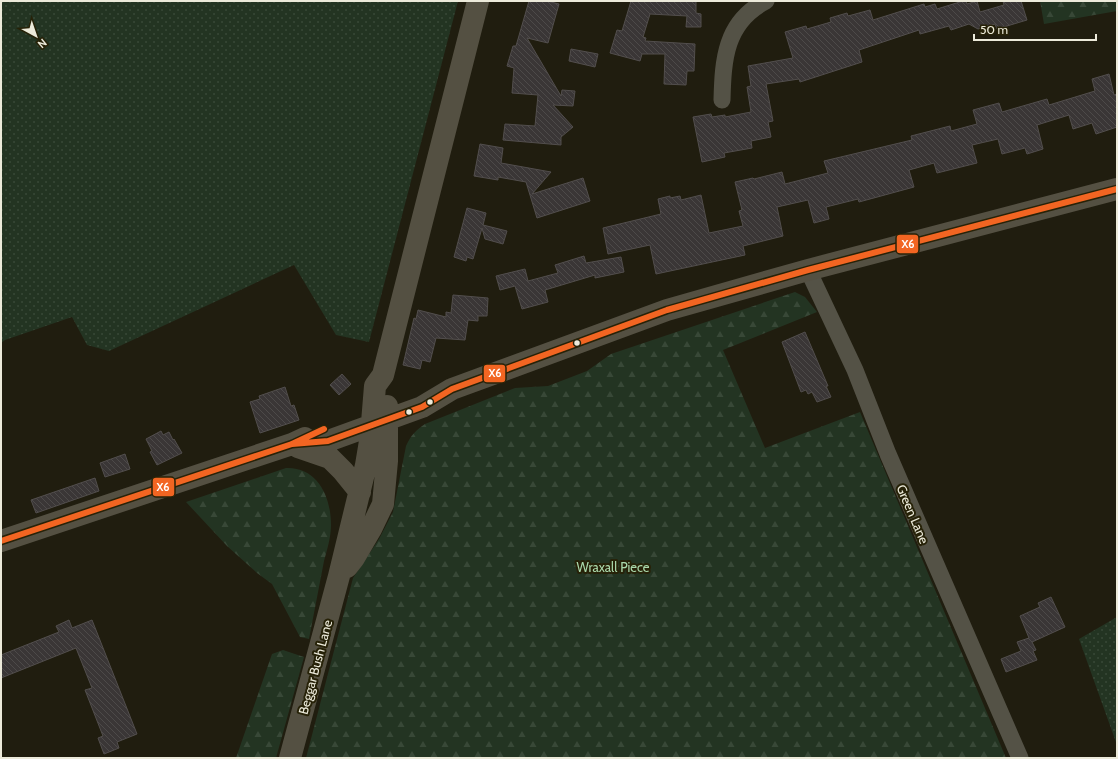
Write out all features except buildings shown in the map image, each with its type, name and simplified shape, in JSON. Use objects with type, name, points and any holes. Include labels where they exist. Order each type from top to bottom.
[{"type":"main road","points":[[380,415],[386,386],[383,375],[478,1]]},
{"type":"main road","points":[[1,541],[292,444],[328,441],[422,393],[452,389],[667,310],[808,270],[1117,189]]},
{"type":"main road","name":"Beggar Bush Lane","points":[[290,758],[340,576],[366,465],[380,415]]},
{"type":"main road","name":"Beggar Bush Lane","points":[[340,576],[354,558],[371,530],[383,504],[387,461],[380,415]]},
{"type":"main road","points":[[292,444],[330,458],[360,492]]},
{"type":"street","points":[[722,100],[717,78],[723,69],[727,50],[734,32],[748,12],[766,1]]},
{"type":"street","name":"Green Lane","points":[[808,270],[855,370],[891,461],[1020,758]]},
{"type":"green space","points":[[1,1],[458,1],[369,342],[336,335],[294,265],[109,351],[87,345],[72,317],[5,340],[1,343]]},
{"type":"green space","points":[[1040,1],[1117,1],[1117,11],[1044,24]]},
{"type":"green space","name":"Wraxall Piece","points":[[795,292],[805,297],[817,312],[723,350],[765,448],[860,412],[1006,758],[306,758],[353,578],[379,539],[393,512],[406,446],[416,431],[425,424],[515,388],[548,386],[587,371],[611,354]]},
{"type":"green space","points":[[286,468],[297,469],[314,478],[325,494],[330,514],[330,539],[324,561],[309,639],[300,637],[272,584],[257,573],[227,546],[186,502]]},
{"type":"green space","points":[[1117,617],[1117,745],[1079,639]]},
{"type":"green space","points":[[283,650],[304,657],[276,758],[236,758],[272,654]]},
{"type":"transit line","name":"X6","points":[[292,444],[328,441],[422,407],[452,389],[667,310],[808,270],[1117,189]]},
{"type":"transit line","name":"X6","points":[[1,541],[292,444],[324,429]]}]
